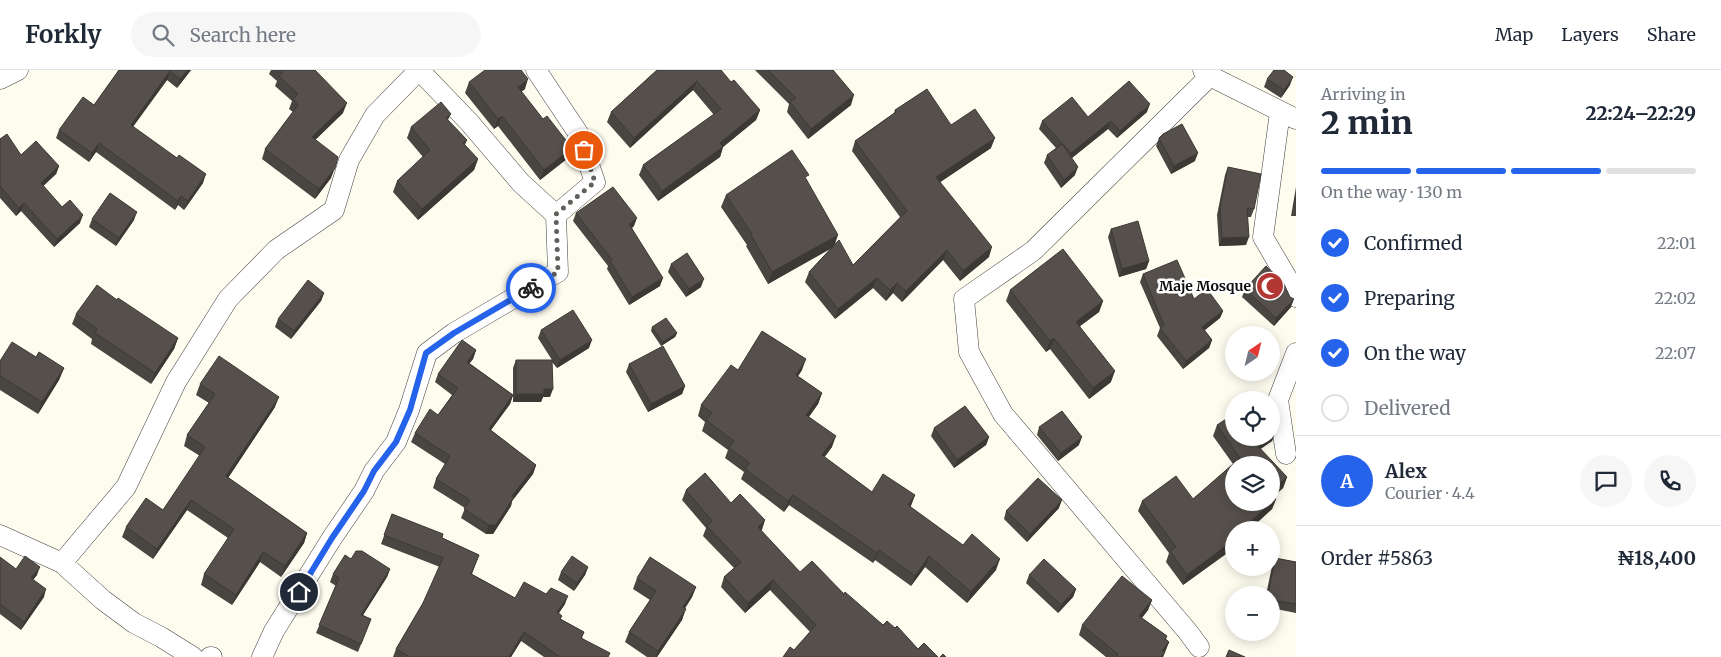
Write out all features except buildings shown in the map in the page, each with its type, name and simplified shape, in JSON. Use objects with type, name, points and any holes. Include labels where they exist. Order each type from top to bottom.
[{"type":"street","points":[[0,79],[18,70]]},
{"type":"street","points":[[62,563],[126,487],[176,382],[228,299],[276,250],[334,210],[349,160],[375,115],[419,70],[469,122],[521,183],[556,214],[558,272],[454,333],[426,353],[410,410],[396,442],[374,471],[364,491],[274,630],[262,657]]},
{"type":"street","points":[[536,70],[578,133],[595,182],[556,214]]},
{"type":"street","points":[[1198,647],[1188,632],[1003,414],[969,352],[964,300],[1033,251],[1206,73],[1288,116],[1263,237],[1294,290],[1296,297]]},
{"type":"street","points":[[1286,454],[1278,400],[1296,352]]},
{"type":"street","points":[[0,535],[62,563],[103,600],[134,623],[194,657]]},
{"type":"way so far","points":[[531,288],[558,272],[556,214],[595,182],[584,150]]},
{"type":"place","name":"Maje Mosque","points":[[1270,286]]},
{"type":"route","points":[[299,592],[364,491],[374,471],[396,442],[403,429],[426,353],[454,333],[531,288]]}]
